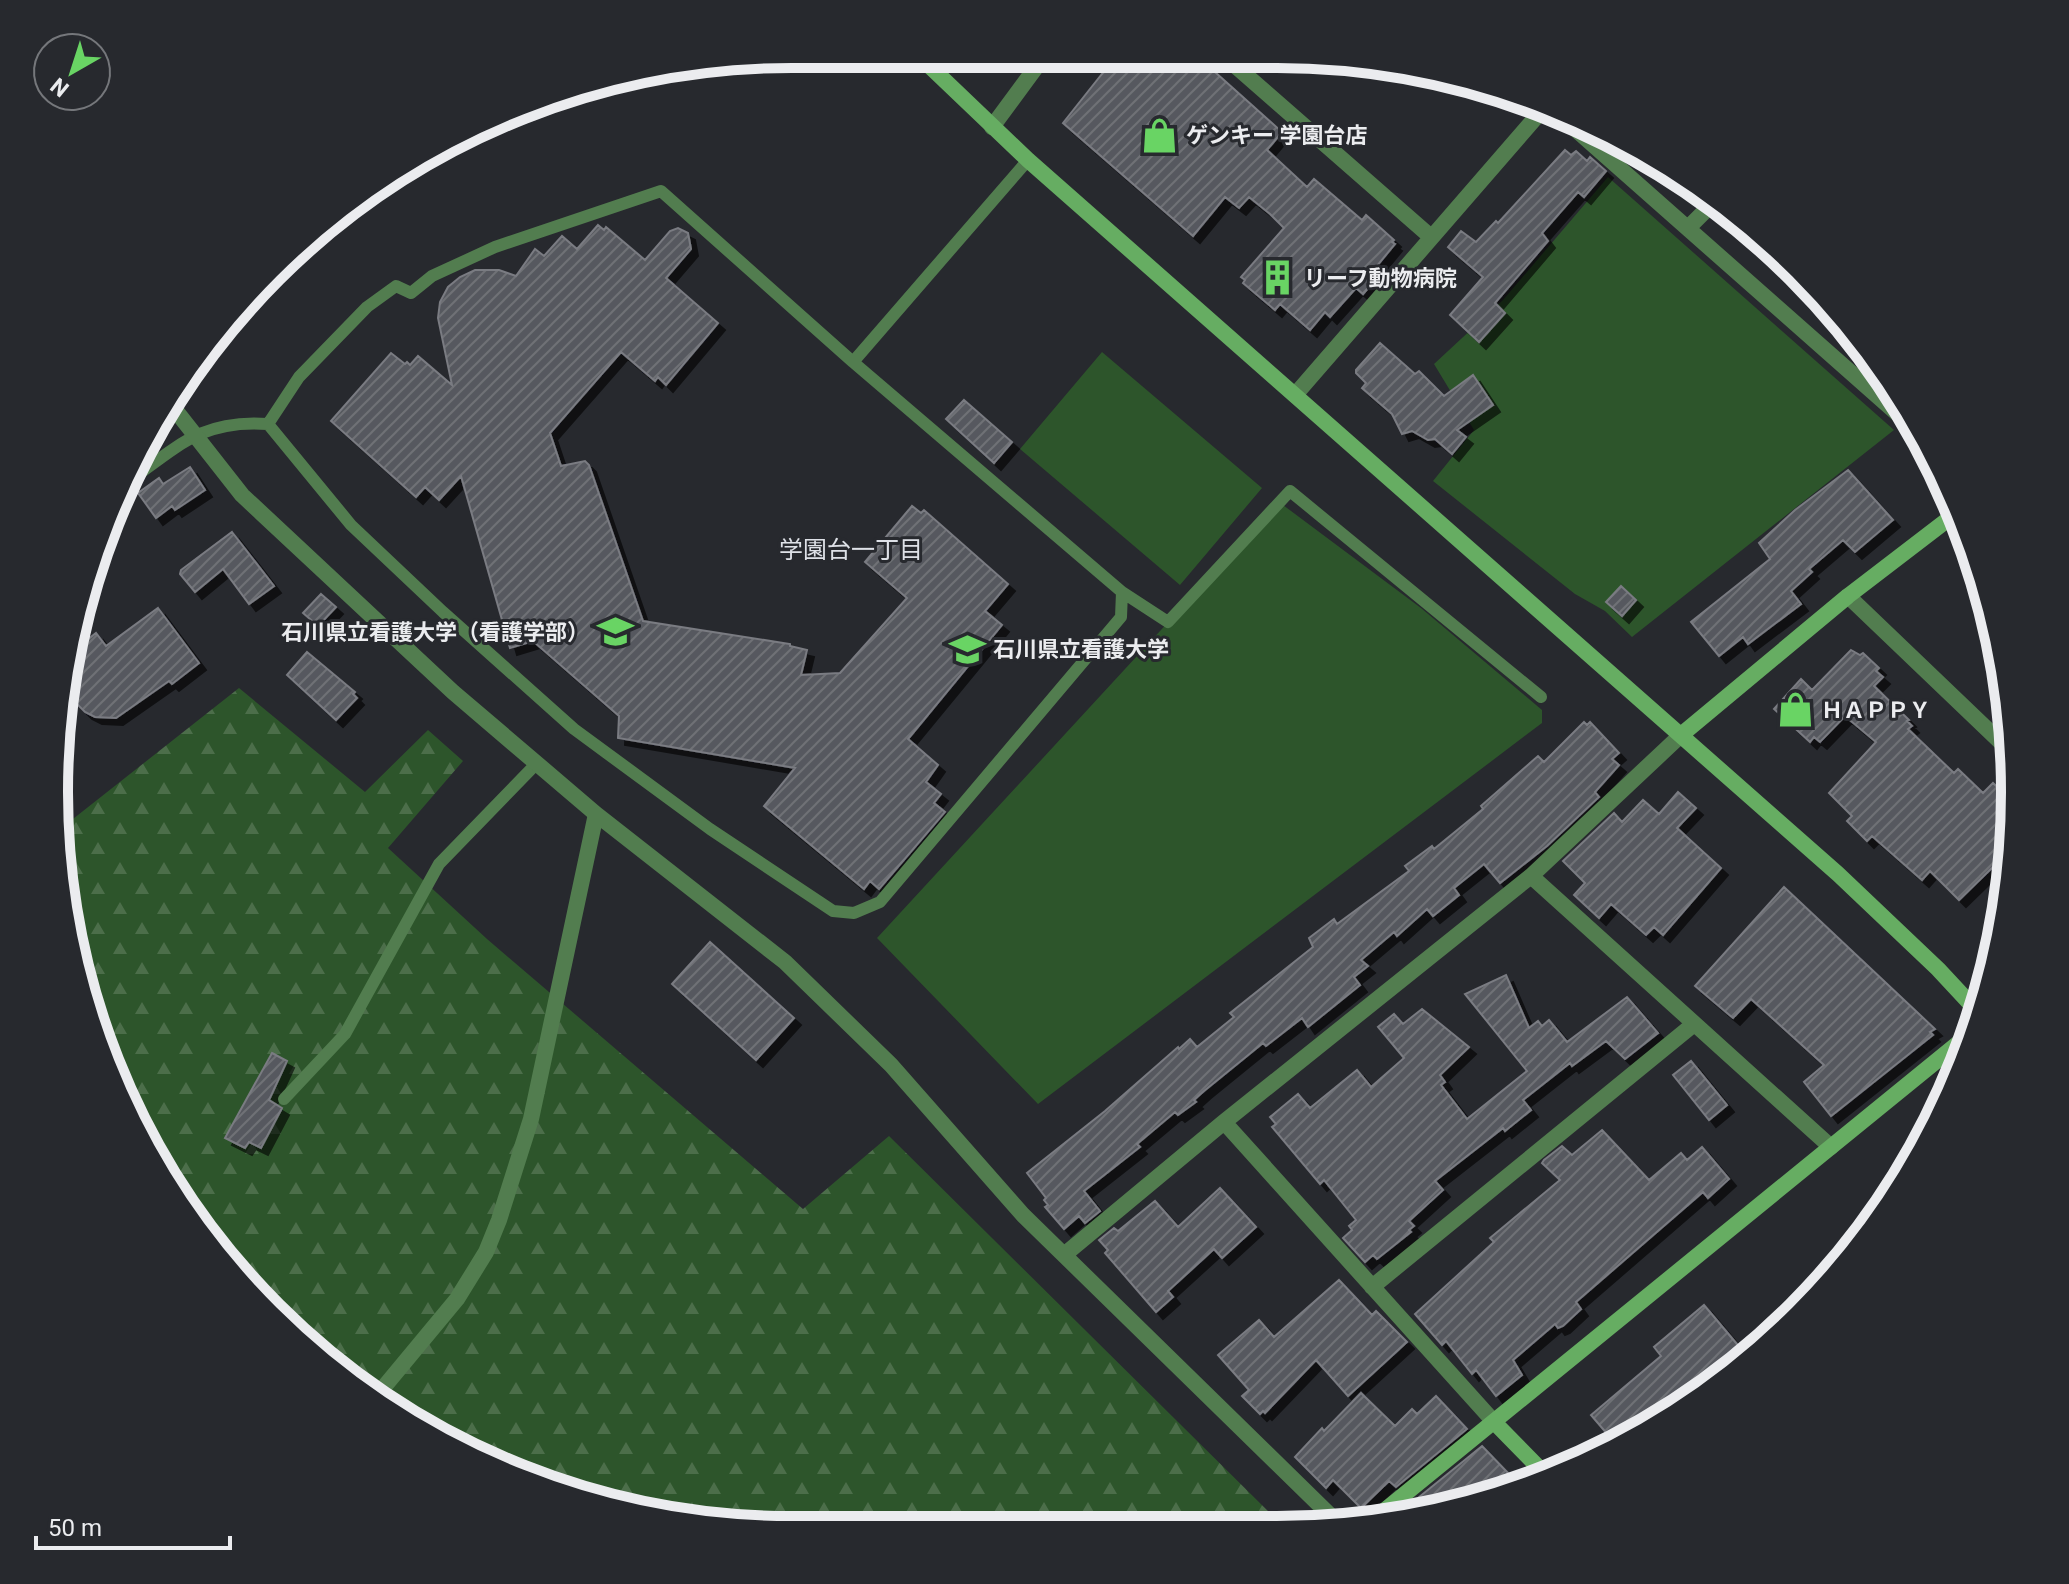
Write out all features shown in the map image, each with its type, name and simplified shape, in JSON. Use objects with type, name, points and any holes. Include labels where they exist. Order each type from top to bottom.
[{"type":"street","points":[[931,68],[1028,160],[1838,874],[1969,1003]]},
{"type":"street","points":[[992,127],[1035,68]]},
{"type":"street","points":[[1238,68],[1431,237]]},
{"type":"street","points":[[1295,395],[1537,116]]},
{"type":"street","points":[[1585,137],[1889,406]]},
{"type":"street","points":[[1688,228],[1706,210]]},
{"type":"street","points":[[176,412],[242,495],[453,692],[596,814],[785,962],[891,1065],[1023,1215],[1328,1514]]},
{"type":"street","points":[[1064,1255],[1224,1122],[1531,876],[1681,735],[1848,596],[1948,520]]},
{"type":"street","points":[[1848,596],[1999,740]]},
{"type":"street","points":[[383,1389],[457,1299],[486,1252],[499,1220],[531,1119],[596,814]]},
{"type":"street","points":[[1531,876],[1831,1147]]},
{"type":"street","points":[[1372,1287],[1694,1024]]},
{"type":"street","points":[[1389,1507],[1955,1046]]},
{"type":"street","points":[[1224,1122],[1538,1467]]},
{"type":"lane","points":[[853,362],[1028,160]]},
{"type":"lane","points":[[268,424],[299,377],[367,307],[396,286],[411,293],[432,276],[495,247],[661,191],[853,362],[1122,592],[1168,622],[1290,491],[1541,697]]},
{"type":"lane","points":[[144,471],[194,435],[239,422],[268,424],[351,525],[574,729],[710,829],[833,911],[854,913],[880,902],[1121,617],[1122,592]]},
{"type":"lane","points":[[284,1099],[345,1034],[439,864],[537,763]]},
{"type":"green space","points":[[1608,177],[1894,430],[1632,637],[1605,611],[1575,594],[1433,481],[1474,430],[1434,364],[1503,300]]},
{"type":"green space","points":[[1102,352],[1262,488],[1180,585],[1020,449]]},
{"type":"green space","points":[[1279,502],[1421,608],[1542,710],[1542,723],[1038,1104],[877,938]]},
{"type":"green space","points":[[239,688],[365,792],[428,730],[463,761],[388,848],[487,939],[803,1209],[889,1136],[1273,1516],[792,1516],[697,1510],[651,1502],[559,1478],[515,1461],[430,1419],[351,1366],[280,1304],[218,1233],[165,1154],[123,1069],[106,1025],[82,933],[74,887],[69,822]]},
{"type":"building","points":[[1107,68],[1211,68],[1282,132],[1267,150],[1307,187],[1314,179],[1362,220],[1366,215],[1395,244],[1371,273],[1377,278],[1363,294],[1356,288],[1330,317],[1325,312],[1310,330],[1280,304],[1275,310],[1243,283],[1245,280],[1241,277],[1284,228],[1270,214],[1249,197],[1239,208],[1225,197],[1193,236],[1063,123]]},
{"type":"building","points":[[1565,150],[1571,155],[1576,151],[1587,161],[1590,157],[1606,171],[1584,197],[1578,192],[1542,233],[1548,241],[1495,303],[1505,313],[1479,342],[1450,315],[1483,277],[1448,247],[1461,231],[1476,242],[1496,221],[1498,223]]},
{"type":"building","points":[[598,225],[604,230],[606,227],[645,260],[670,231],[678,228],[688,233],[691,249],[666,278],[718,323],[666,385],[658,377],[655,381],[621,352],[550,433],[561,466],[585,461],[589,465],[643,621],[790,644],[807,650],[801,675],[840,673],[907,598],[865,562],[912,506],[921,513],[924,510],[1008,584],[985,611],[1002,625],[908,739],[938,765],[926,782],[941,794],[934,803],[945,812],[879,889],[870,881],[864,889],[764,806],[795,768],[618,738],[619,716],[533,641],[510,648],[461,476],[439,500],[425,487],[416,497],[331,421],[391,353],[410,365],[418,356],[452,385],[438,318],[440,302],[448,287],[475,270],[499,270],[516,276],[535,249],[544,256],[562,236],[577,249]]},
{"type":"building","points":[[1380,343],[1415,374],[1419,371],[1444,396],[1473,375],[1493,405],[1457,430],[1466,437],[1452,454],[1435,439],[1428,440],[1412,431],[1402,434],[1392,414],[1362,388],[1366,383],[1356,370]]},
{"type":"building","points":[[964,400],[1012,442],[994,463],[946,419]]},
{"type":"building","points":[[190,467],[205,490],[175,510],[172,506],[156,518],[138,493],[159,478],[163,484]]},
{"type":"building","points":[[1848,470],[1893,520],[1855,552],[1843,540],[1809,569],[1812,572],[1791,591],[1801,604],[1748,644],[1743,637],[1719,656],[1691,622],[1770,559],[1759,543],[1795,510]]},
{"type":"building","points":[[232,532],[274,586],[249,604],[223,569],[195,592],[180,574],[181,570]]},
{"type":"building","points":[[1621,586],[1636,600],[1622,616],[1606,602]]},
{"type":"building","points":[[321,594],[336,607],[318,626],[303,613]]},
{"type":"building","points":[[158,608],[199,663],[172,684],[169,681],[116,718],[95,717],[85,712],[74,697],[84,642],[96,633],[106,646]]},
{"type":"building","points":[[1851,650],[1860,655],[1863,653],[1879,668],[1876,671],[1883,677],[1874,686],[1909,720],[1912,726],[1908,729],[1954,773],[1958,769],[1983,793],[1993,783],[2001,791],[1997,865],[1959,900],[1930,871],[1922,880],[1872,836],[1867,841],[1847,821],[1852,816],[1829,793],[1876,742],[1845,716],[1820,742],[1814,737],[1810,742],[1774,709],[1801,679],[1812,690]]},
{"type":"building","points":[[307,652],[355,692],[353,694],[357,698],[336,720],[287,675]]},
{"type":"building","points":[[1584,722],[1587,725],[1590,722],[1619,753],[1612,759],[1619,765],[1595,792],[1599,797],[1547,846],[1500,883],[1484,864],[1454,888],[1459,895],[1433,916],[1427,909],[1397,936],[1394,932],[1361,960],[1368,966],[1354,977],[1360,985],[1308,1027],[1302,1018],[1266,1046],[1263,1043],[1204,1091],[1194,1100],[1196,1102],[1178,1115],[1175,1112],[1137,1144],[1140,1147],[1084,1191],[1100,1211],[1085,1223],[1079,1216],[1064,1229],[1045,1207],[1048,1205],[1044,1200],[1046,1198],[1027,1173],[1178,1047],[1190,1039],[1197,1047],[1234,1017],[1230,1013],[1313,947],[1309,938],[1334,919],[1337,924],[1409,871],[1405,866],[1432,846],[1434,849],[1483,809],[1481,806],[1538,756],[1544,762]]},
{"type":"building","points":[[1678,792],[1696,808],[1677,828],[1721,868],[1663,935],[1654,927],[1646,935],[1611,904],[1599,918],[1574,895],[1585,883],[1563,861],[1614,813],[1622,822],[1643,800],[1659,814]]},
{"type":"building","points":[[1784,887],[1935,1029],[1930,1032],[1933,1035],[1831,1116],[1804,1082],[1824,1065],[1751,999],[1733,1018],[1695,986]]},
{"type":"building","points":[[710,942],[794,1018],[756,1060],[672,984]]},
{"type":"building","points":[[1506,975],[1529,1028],[1538,1021],[1542,1026],[1549,1020],[1567,1042],[1627,997],[1658,1033],[1625,1059],[1606,1041],[1572,1066],[1570,1063],[1523,1100],[1531,1110],[1435,1181],[1443,1190],[1409,1221],[1414,1226],[1409,1230],[1411,1232],[1377,1259],[1373,1255],[1365,1262],[1343,1238],[1352,1230],[1349,1226],[1356,1220],[1324,1180],[1320,1184],[1272,1127],[1276,1124],[1270,1117],[1298,1094],[1310,1108],[1357,1070],[1371,1087],[1404,1058],[1378,1027],[1394,1014],[1403,1024],[1422,1009],[1469,1047],[1440,1075],[1445,1082],[1441,1085],[1467,1119],[1527,1071],[1465,994]]},
{"type":"building","points":[[272,1053],[287,1061],[269,1100],[282,1108],[261,1148],[249,1142],[245,1148],[225,1138]]},
{"type":"building","points":[[1691,1061],[1727,1105],[1709,1120],[1673,1075]]},
{"type":"building","points":[[1602,1130],[1649,1180],[1681,1153],[1687,1160],[1702,1147],[1729,1179],[1708,1198],[1703,1192],[1576,1302],[1581,1309],[1563,1326],[1558,1328],[1555,1324],[1513,1360],[1522,1375],[1496,1396],[1476,1370],[1472,1374],[1446,1341],[1442,1345],[1415,1314],[1494,1242],[1490,1238],[1560,1180],[1542,1163],[1544,1160],[1562,1146],[1572,1155]]},
{"type":"building","points":[[1220,1188],[1256,1227],[1222,1258],[1214,1249],[1168,1291],[1173,1297],[1156,1312],[1105,1253],[1108,1250],[1099,1240],[1114,1228],[1118,1231],[1155,1201],[1178,1227]]},
{"type":"building","points":[[1339,1280],[1372,1315],[1376,1311],[1407,1342],[1348,1396],[1316,1360],[1265,1413],[1260,1414],[1242,1396],[1249,1390],[1218,1355],[1259,1320],[1274,1337]]},
{"type":"building","points":[[1704,1305],[1740,1348],[1679,1394],[1608,1435],[1591,1415],[1661,1356],[1654,1347]]},
{"type":"building","points":[[1361,1393],[1395,1426],[1412,1409],[1417,1414],[1436,1396],[1467,1429],[1396,1487],[1389,1481],[1361,1508],[1333,1480],[1326,1488],[1295,1457]]},
{"type":"building","points":[[1482,1446],[1509,1474],[1503,1480],[1413,1502]]},
{"type":"place","name":"ゲンキー 学園台店","points":[[1160,135]]},
{"type":"place","name":"リーフ動物病院","points":[[1278,278]]},
{"type":"place","name":"石川県立看護大学（看護学部）","points":[[615,632]]},
{"type":"place","name":"石川県立看護大学","points":[[967,649]]},
{"type":"place","name":"ＨＡＰＰＹ","points":[[1795,710]]},
{"type":"district","name":"学園台一丁目","points":[[851,550]]}]
